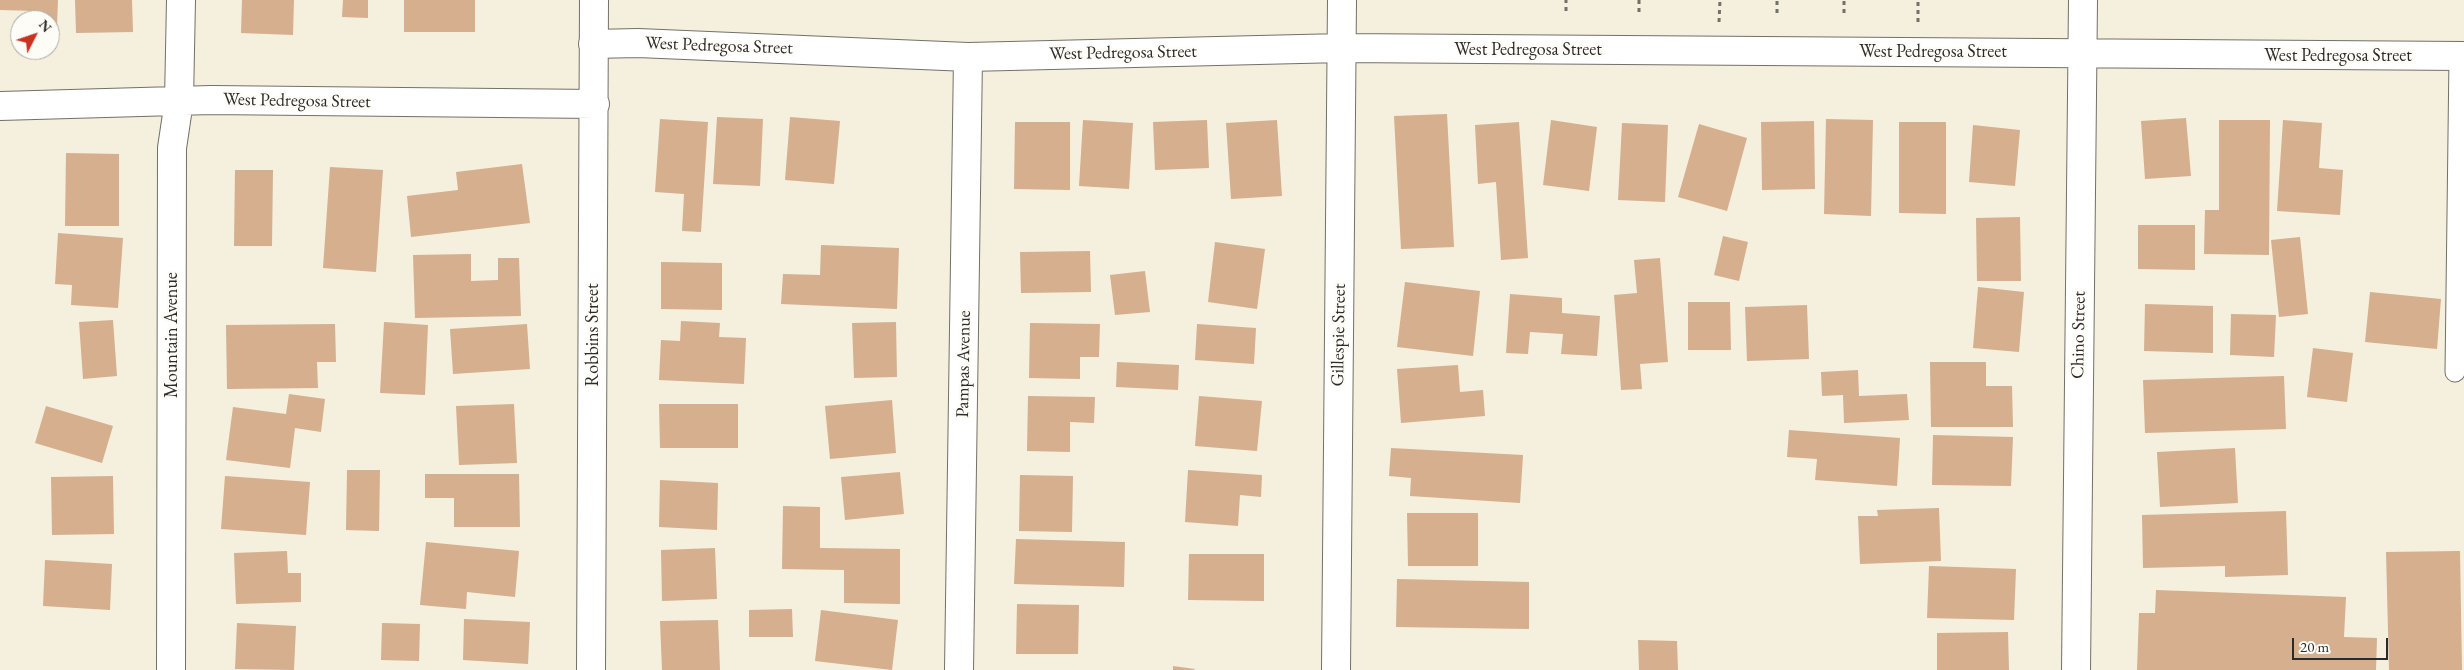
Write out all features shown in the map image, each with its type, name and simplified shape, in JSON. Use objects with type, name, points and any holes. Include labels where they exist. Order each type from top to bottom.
[{"type":"street","name":"Mountain Avenue","points":[[171,670],[172,148],[179,101],[180,0]]},
{"type":"street","name":"Robbins Street","points":[[591,670],[594,0]]},
{"type":"street","name":"Gillespie Street","points":[[1336,670],[1342,0]]},
{"type":"street","name":"Chino Street","points":[[2076,670],[2084,0]]},
{"type":"street","name":"West Pedregosa Street","points":[[593,44],[638,42],[968,57],[1342,48],[2462,56]]},
{"type":"street","name":"Pampas Avenue","points":[[959,670],[968,57]]},
{"type":"street","name":"West Pedregosa Street","points":[[0,106],[179,101],[595,104]]},
{"type":"lane","points":[[2455,372],[2462,56]]},
{"type":"path","points":[[1566,0],[1566,12]]},
{"type":"path","points":[[1639,0],[1639,12]]},
{"type":"path","points":[[1719,25],[1720,0]]},
{"type":"path","points":[[1777,0],[1777,13]]},
{"type":"path","points":[[1844,0],[1844,13]]},
{"type":"path","points":[[1917,27],[1918,0]]},
{"type":"building","points":[[0,0],[58,0],[58,10],[0,10]]},
{"type":"building","points":[[75,0],[132,0],[133,32],[76,33]]},
{"type":"building","points":[[242,0],[294,0],[293,35],[241,33]]},
{"type":"building","points":[[343,0],[368,0],[368,18],[342,17]]},
{"type":"building","points":[[404,0],[475,0],[475,32],[404,32]]},
{"type":"building","points":[[1447,114],[1454,247],[1401,249],[1394,116]]},
{"type":"building","points":[[717,117],[763,119],[760,186],[713,184]]},
{"type":"building","points":[[790,117],[840,121],[834,184],[785,180]]},
{"type":"building","points":[[2186,118],[2191,176],[2145,179],[2141,121]]},
{"type":"building","points":[[660,119],[708,122],[701,232],[682,231],[684,194],[655,192]]},
{"type":"building","points":[[1826,119],[1873,120],[1871,216],[1824,214]]},
{"type":"building","points":[[1083,120],[1133,123],[1129,189],[1079,186]]},
{"type":"building","points":[[1207,120],[1209,168],[1155,170],[1153,122]]},
{"type":"building","points":[[1277,120],[1282,196],[1231,199],[1226,123]]},
{"type":"building","points":[[1551,120],[1597,127],[1589,191],[1543,185]]},
{"type":"building","points":[[2219,120],[2270,120],[2269,255],[2204,254],[2205,210],[2219,210]]},
{"type":"building","points":[[2283,120],[2322,123],[2319,168],[2343,170],[2340,215],[2277,211]]},
{"type":"building","points":[[1814,121],[1815,189],[1762,190],[1761,122]]},
{"type":"building","points":[[1015,122],[1070,122],[1070,190],[1014,189]]},
{"type":"building","points":[[1519,122],[1528,258],[1501,260],[1496,182],[1478,184],[1475,125]]},
{"type":"building","points":[[1899,122],[1946,122],[1946,214],[1899,213]]},
{"type":"building","points":[[1622,123],[1668,125],[1665,202],[1618,200]]},
{"type":"building","points":[[1699,124],[1747,138],[1727,211],[1678,197]]},
{"type":"building","points":[[1973,125],[2020,130],[2015,186],[1969,182]]},
{"type":"building","points":[[66,153],[119,154],[119,226],[65,226]]},
{"type":"building","points":[[522,164],[530,223],[411,237],[407,196],[458,190],[456,172]]},
{"type":"building","points":[[330,167],[383,170],[376,272],[323,268]]},
{"type":"building","points":[[235,170],[273,170],[272,246],[234,246]]},
{"type":"building","points":[[2020,217],[2021,281],[1977,281],[1976,218]]},
{"type":"building","points":[[2138,225],[2195,225],[2195,270],[2138,269]]},
{"type":"building","points":[[58,233],[123,238],[118,308],[71,305],[72,285],[55,284]]},
{"type":"building","points":[[1723,236],[1748,242],[1739,281],[1714,275]]},
{"type":"building","points":[[2300,237],[2308,314],[2279,317],[2271,240]]},
{"type":"building","points":[[1215,242],[1265,249],[1257,309],[1208,302]]},
{"type":"building","points":[[821,245],[899,248],[897,309],[781,304],[783,274],[820,275]]},
{"type":"building","points":[[1090,251],[1091,292],[1021,293],[1020,252]]},
{"type":"building","points":[[471,254],[471,281],[498,280],[498,258],[519,258],[521,316],[415,318],[413,255]]},
{"type":"building","points":[[1660,258],[1668,362],[1640,364],[1642,389],[1621,390],[1614,295],[1637,293],[1634,260]]},
{"type":"building","points":[[661,262],[722,263],[722,310],[661,309]]},
{"type":"building","points":[[1145,271],[1150,312],[1115,315],[1110,275]]},
{"type":"building","points":[[1405,282],[1480,291],[1473,356],[1397,347]]},
{"type":"building","points":[[1978,287],[2024,292],[2019,352],[1973,348]]},
{"type":"building","points":[[2370,292],[2441,299],[2437,349],[2365,342]]},
{"type":"building","points":[[1510,294],[1562,298],[1562,313],[1600,316],[1597,356],[1561,354],[1563,334],[1530,332],[1528,354],[1506,353]]},
{"type":"building","points":[[1688,302],[1730,302],[1731,350],[1688,350]]},
{"type":"building","points":[[2145,304],[2213,306],[2213,353],[2144,351]]},
{"type":"building","points":[[1807,305],[1809,359],[1747,361],[1745,307]]},
{"type":"building","points":[[2231,314],[2276,315],[2274,357],[2230,355]]},
{"type":"building","points":[[113,320],[117,376],[83,379],[79,322]]},
{"type":"building","points":[[681,321],[720,323],[719,337],[746,338],[744,384],[659,380],[661,340],[680,341]]},
{"type":"building","points":[[384,322],[428,325],[425,395],[380,393]]},
{"type":"building","points":[[896,322],[897,377],[854,378],[852,323]]},
{"type":"building","points":[[1030,323],[1100,324],[1099,357],[1080,357],[1080,379],[1029,378]]},
{"type":"building","points":[[335,324],[336,362],[317,362],[318,388],[227,389],[226,325]]},
{"type":"building","points":[[527,324],[530,369],[453,374],[450,329]]},
{"type":"building","points":[[1197,324],[1256,328],[1254,364],[1195,360]]},
{"type":"building","points":[[2313,348],[2353,353],[2347,402],[2307,397]]},
{"type":"building","points":[[1117,362],[1179,365],[1178,390],[1116,387]]},
{"type":"building","points":[[1930,362],[1986,362],[1986,386],[2012,386],[2013,427],[1931,427]]},
{"type":"building","points":[[1458,365],[1460,392],[1483,390],[1485,416],[1401,423],[1397,369]]},
{"type":"building","points":[[1858,370],[1859,396],[1907,394],[1909,420],[1844,423],[1843,395],[1822,396],[1821,372]]},
{"type":"building","points":[[2284,376],[2286,429],[2145,433],[2143,380]]},
{"type":"building","points":[[289,394],[325,399],[321,432],[295,428],[290,468],[226,460],[233,407],[286,414]]},
{"type":"building","points":[[1028,396],[1095,397],[1094,423],[1070,422],[1070,452],[1027,451]]},
{"type":"building","points":[[1199,396],[1262,401],[1257,451],[1195,446]]},
{"type":"building","points":[[892,400],[896,453],[830,459],[825,406]]},
{"type":"building","points":[[514,404],[517,463],[459,465],[456,406]]},
{"type":"building","points":[[659,404],[738,404],[738,448],[660,448]]},
{"type":"building","points":[[46,406],[113,426],[102,463],[35,443]]},
{"type":"building","points":[[1789,430],[1900,438],[1897,486],[1815,480],[1817,459],[1787,457]]},
{"type":"building","points":[[1933,435],[2013,437],[2011,486],[1932,485]]},
{"type":"building","points":[[1391,448],[1523,455],[1520,503],[1410,496],[1411,478],[1389,476]]},
{"type":"building","points":[[2235,448],[2238,503],[2160,507],[2157,452]]},
{"type":"building","points":[[347,470],[380,470],[379,531],[346,530]]},
{"type":"building","points":[[1188,470],[1262,475],[1261,497],[1240,495],[1238,526],[1185,522]]},
{"type":"building","points":[[900,472],[904,514],[845,520],[841,477]]},
{"type":"building","points":[[425,474],[519,474],[520,527],[454,527],[454,498],[425,498]]},
{"type":"building","points":[[1020,475],[1073,476],[1072,532],[1019,531]]},
{"type":"building","points":[[113,476],[114,534],[52,535],[51,477]]},
{"type":"building","points":[[225,476],[310,482],[306,535],[221,529]]},
{"type":"building","points":[[660,480],[718,483],[717,530],[659,527]]},
{"type":"building","points":[[783,506],[820,507],[820,548],[900,549],[900,604],[844,603],[844,570],[782,569]]},
{"type":"building","points":[[1939,508],[1941,561],[1860,564],[1858,516],[1878,516],[1877,510]]},
{"type":"building","points":[[2286,511],[2288,575],[2225,577],[2225,566],[2143,568],[2142,515]]},
{"type":"building","points":[[1407,513],[1478,513],[1478,566],[1408,566]]},
{"type":"building","points":[[1016,539],[1125,542],[1124,587],[1014,584]]},
{"type":"building","points":[[426,542],[519,551],[515,597],[467,592],[466,609],[420,605]]},
{"type":"building","points":[[715,548],[717,599],[662,601],[661,550]]},
{"type":"building","points":[[287,551],[288,573],[301,573],[301,602],[236,604],[234,553]]},
{"type":"building","points":[[2460,551],[2462,670],[2389,670],[2386,552]]},
{"type":"building","points":[[1189,554],[1264,554],[1264,601],[1188,600]]},
{"type":"building","points":[[45,560],[112,564],[110,610],[43,606]]},
{"type":"building","points":[[1929,566],[2016,569],[2014,620],[1927,618]]},
{"type":"building","points":[[1397,579],[1529,582],[1529,629],[1396,627]]},
{"type":"building","points":[[2156,590],[2346,597],[2344,637],[2377,638],[2376,670],[2137,670],[2139,613],[2155,613]]},
{"type":"building","points":[[1017,604],[1079,605],[1078,654],[1016,654]]},
{"type":"building","points":[[792,609],[793,637],[749,637],[749,610]]},
{"type":"building","points":[[821,610],[898,620],[892,670],[815,661]]},
{"type":"building","points":[[464,619],[530,622],[528,664],[463,660]]},
{"type":"building","points":[[718,620],[720,670],[662,670],[660,621]]},
{"type":"building","points":[[237,623],[296,626],[294,670],[235,669]]},
{"type":"building","points":[[382,623],[420,624],[419,661],[381,660]]},
{"type":"building","points":[[2008,632],[2009,670],[1937,670],[1937,633]]},
{"type":"building","points":[[1638,640],[1677,641],[1678,670],[1639,670]]},
{"type":"building","points":[[1173,666],[1195,669],[1173,670]]}]
